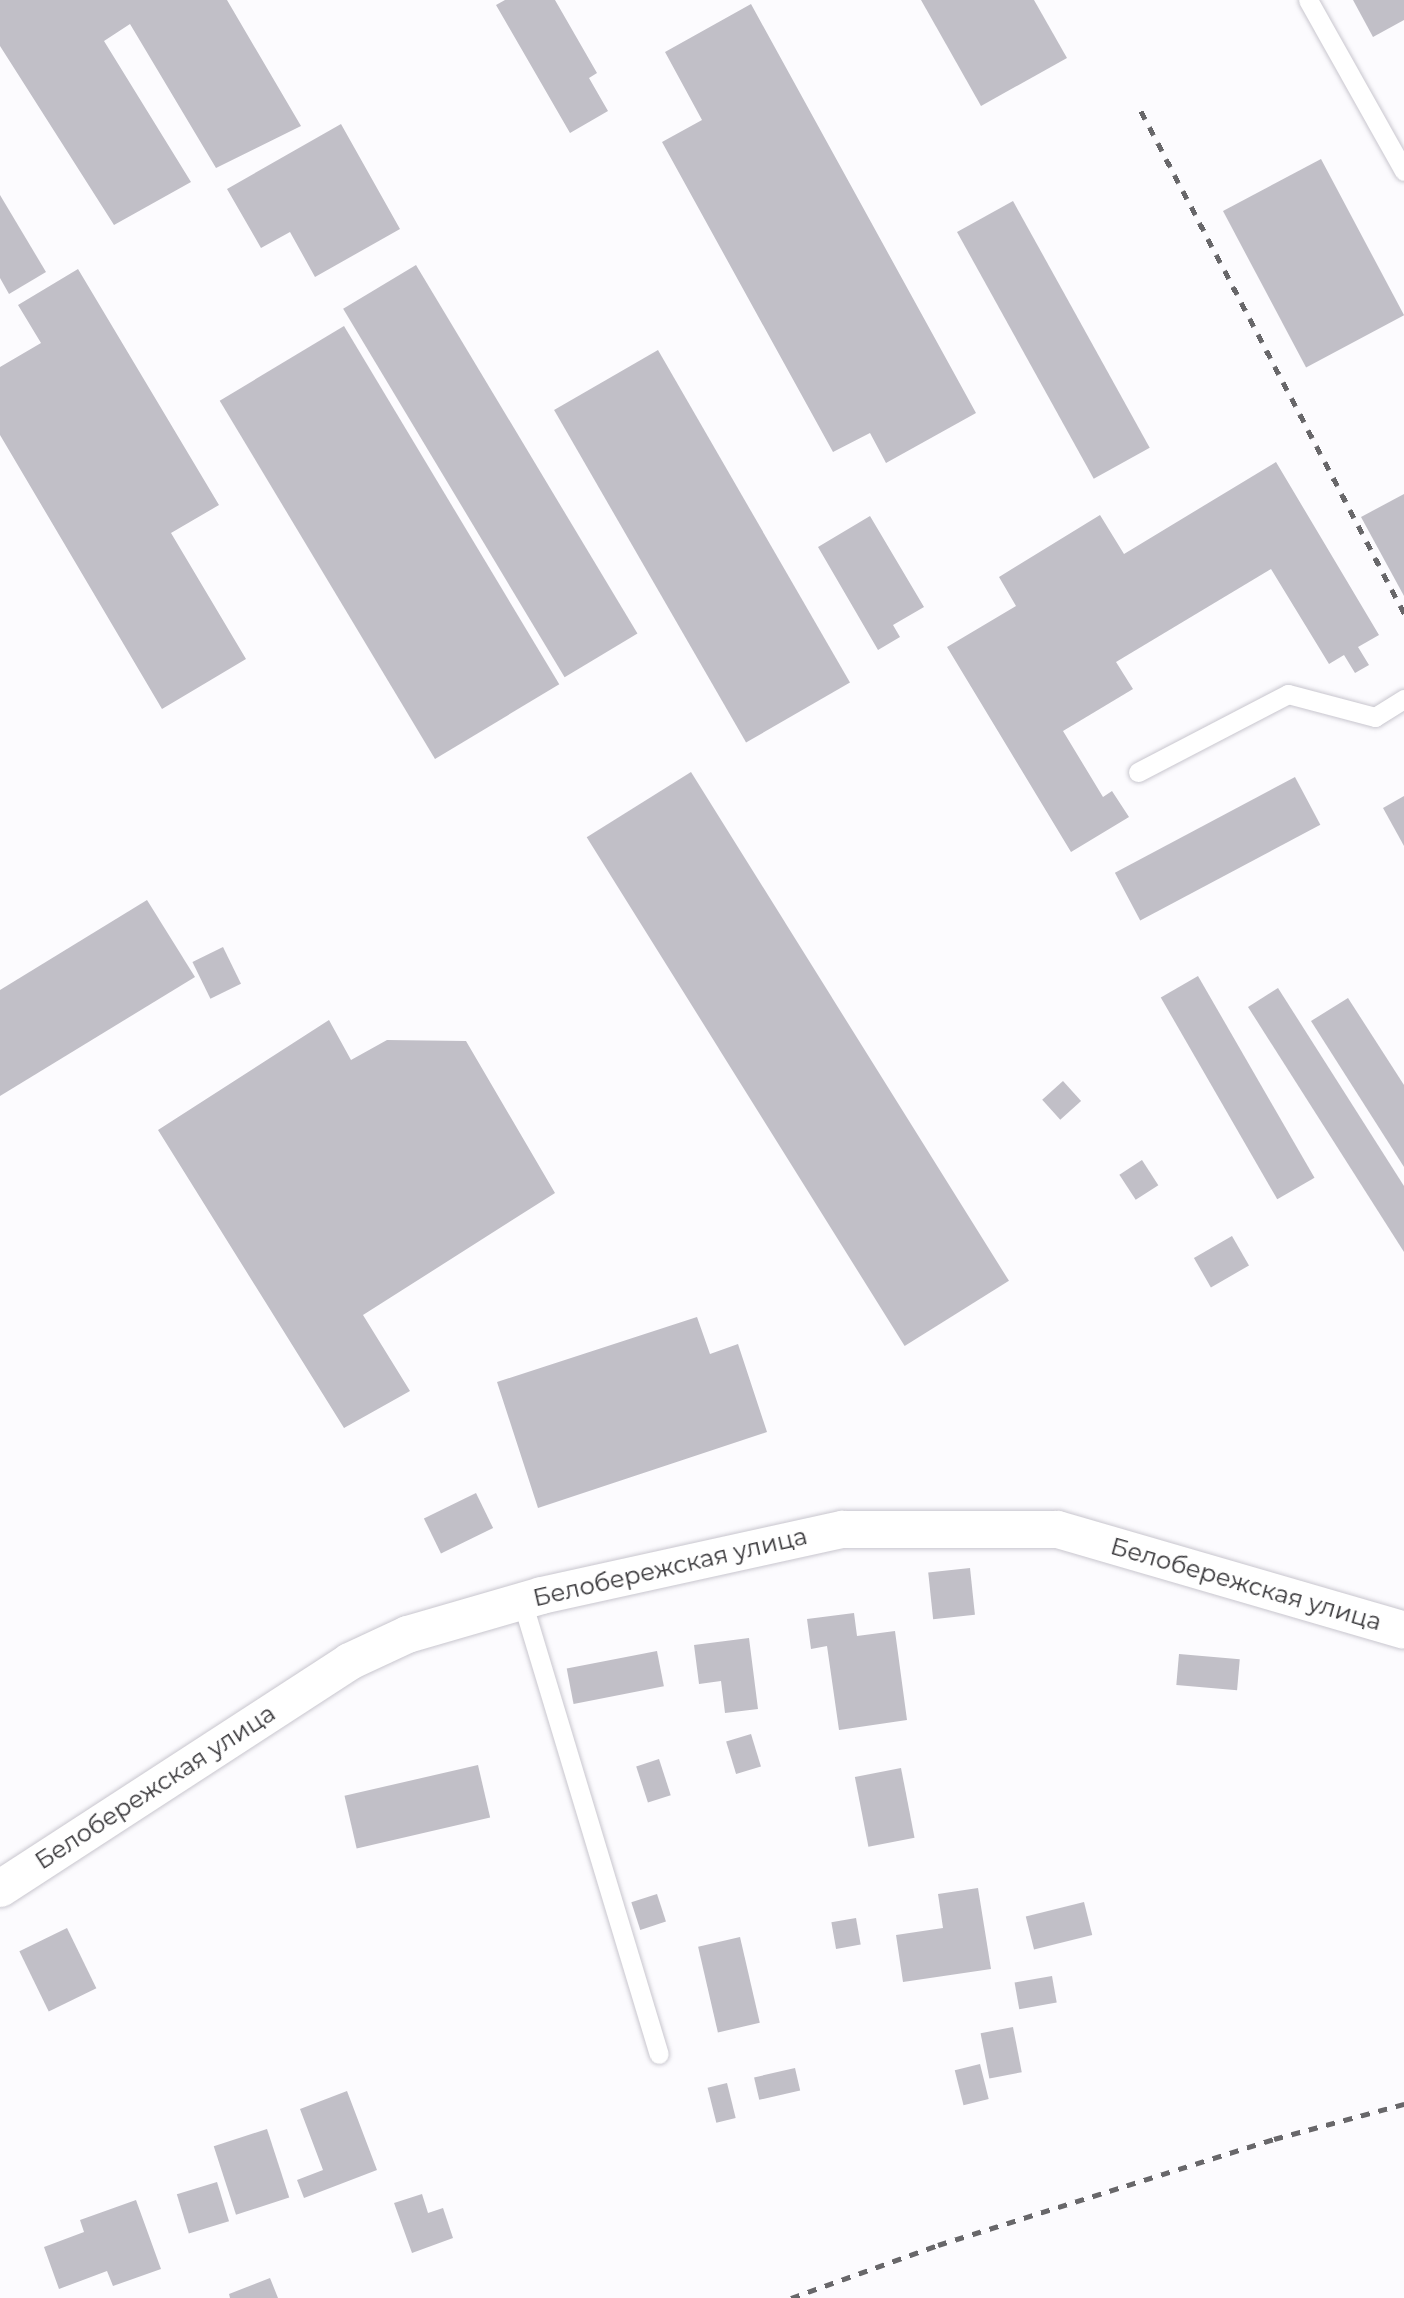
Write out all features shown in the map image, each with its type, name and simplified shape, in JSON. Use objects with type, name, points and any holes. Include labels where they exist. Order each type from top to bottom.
[{"type":"street","name":"Белобережская улица","points":[[0,1888],[349,1661],[407,1634],[522,1601],[842,1529],[1056,1529],[1404,1630]]},
{"type":"lane","points":[[1308,0],[1404,171]]},
{"type":"lane","points":[[1138,772],[1288,694],[1375,717],[1404,699]]},
{"type":"lane","points":[[522,1601],[659,2054]]},
{"type":"building","points":[[0,0],[227,0],[301,126],[216,168],[130,24],[104,41],[191,182],[114,225],[0,46]]},
{"type":"building","points":[[505,0],[555,0],[597,73],[589,78],[608,111],[570,133],[496,5]]},
{"type":"building","points":[[921,0],[1034,0],[1067,58],[981,106]]},
{"type":"building","points":[[1353,0],[1404,0],[1404,20],[1373,37]]},
{"type":"building","points":[[751,4],[976,413],[886,463],[870,433],[833,452],[662,142],[702,120],[665,52]]},
{"type":"building","points":[[341,124],[400,229],[315,277],[290,232],[261,248],[227,189]]},
{"type":"building","points":[[1321,159],[1404,315],[1306,367],[1223,211]]},
{"type":"building","points":[[0,195],[46,272],[9,294],[0,278]]},
{"type":"building","points":[[1013,201],[1150,448],[1094,479],[957,232]]},
{"type":"building","points":[[416,265],[637,634],[565,677],[343,309]]},
{"type":"building","points":[[78,269],[219,505],[171,533],[246,659],[162,709],[0,435],[0,367],[41,343],[18,305]]},
{"type":"building","points":[[344,326],[559,684],[435,759],[220,401]]},
{"type":"building","points":[[658,350],[850,683],[746,743],[554,410]]},
{"type":"building","points":[[1276,462],[1379,635],[1358,647],[1369,665],[1355,673],[1344,655],[1329,664],[1271,569],[1116,662],[1133,689],[1063,731],[1103,797],[1112,791],[1129,817],[1071,852],[947,647],[1016,606],[999,577],[1100,515],[1124,554]]},
{"type":"building","points":[[1404,494],[1404,596],[1361,517]]},
{"type":"building","points":[[870,516],[924,607],[893,625],[900,637],[878,650],[818,547]]},
{"type":"building","points":[[691,772],[1009,1281],[905,1346],[587,837]]},
{"type":"building","points":[[1295,777],[1320,825],[1140,920],[1115,873]]},
{"type":"building","points":[[1404,796],[1404,846],[1383,808]]},
{"type":"building","points":[[147,900],[195,977],[0,1096],[0,990]]},
{"type":"building","points":[[223,947],[241,984],[210,999],[192,962]]},
{"type":"building","points":[[1198,976],[1314,1178],[1277,1199],[1161,997]]},
{"type":"building","points":[[1278,988],[1404,1186],[1404,1252],[1248,1007]]},
{"type":"building","points":[[1348,998],[1404,1085],[1404,1167],[1311,1021]]},
{"type":"building","points":[[329,1020],[351,1060],[387,1040],[466,1041],[555,1193],[363,1315],[410,1391],[344,1428],[158,1130]]},
{"type":"building","points":[[1063,1081],[1081,1101],[1060,1120],[1042,1100]]},
{"type":"building","points":[[1142,1160],[1158,1185],[1136,1200],[1119,1175]]},
{"type":"building","points":[[1232,1236],[1249,1265],[1211,1287],[1194,1258]]},
{"type":"building","points":[[697,1317],[710,1354],[738,1344],[767,1432],[538,1508],[497,1382]]},
{"type":"building","points":[[476,1493],[493,1528],[441,1553],[424,1518]]},
{"type":"building","points":[[970,1568],[975,1615],[933,1619],[928,1572]]},
{"type":"building","points":[[854,1613],[857,1636],[895,1631],[907,1720],[839,1730],[827,1646],[811,1649],[807,1619]]},
{"type":"building","points":[[749,1638],[758,1709],[725,1713],[721,1681],[699,1684],[694,1645]]},
{"type":"building","points":[[657,1651],[664,1686],[574,1704],[567,1669]]},
{"type":"building","points":[[1179,1654],[1240,1659],[1237,1690],[1176,1685]]},
{"type":"building","points":[[751,1734],[761,1767],[736,1774],[726,1742]]},
{"type":"building","points":[[659,1759],[671,1795],[648,1803],[636,1766]]},
{"type":"building","points":[[478,1765],[490,1818],[357,1848],[345,1796]]},
{"type":"building","points":[[901,1768],[915,1838],[868,1847],[855,1777]]},
{"type":"building","points":[[978,1888],[991,1969],[903,1982],[896,1935],[943,1928],[938,1894]]},
{"type":"building","points":[[657,1894],[666,1922],[640,1930],[631,1902]]},
{"type":"building","points":[[1084,1902],[1092,1935],[1034,1950],[1026,1917]]},
{"type":"building","points":[[856,1918],[861,1945],[836,1949],[831,1922]]},
{"type":"building","points":[[67,1928],[96,1988],[49,2011],[19,1951]]},
{"type":"building","points":[[740,1937],[760,2023],[718,2032],[698,1947]]},
{"type":"building","points":[[1052,1976],[1057,2003],[1019,2009],[1015,1983]]},
{"type":"building","points":[[1013,2027],[1022,2072],[989,2078],[981,2033]]},
{"type":"building","points":[[980,2064],[989,2099],[963,2105],[955,2070]]},
{"type":"building","points":[[795,2068],[800,2090],[759,2100],[754,2077]]},
{"type":"building","points":[[727,2083],[736,2118],[716,2123],[708,2088]]},
{"type":"building","points":[[347,2091],[377,2170],[304,2198],[297,2180],[323,2170],[300,2109]]},
{"type":"building","points":[[267,2129],[289,2197],[236,2215],[214,2146]]},
{"type":"building","points":[[217,2182],[229,2221],[189,2233],[177,2194]]},
{"type":"building","points":[[422,2194],[428,2213],[443,2208],[453,2238],[412,2253],[394,2203]]},
{"type":"building","points":[[136,2200],[161,2269],[113,2286],[107,2271],[59,2289],[44,2247],[84,2232],[80,2220]]},
{"type":"building","points":[[270,2278],[278,2298],[230,2298],[229,2294]]},
{"type":"railway","points":[[1141,111],[1404,613]]},
{"type":"railway","points":[[791,2298],[938,2245],[1274,2139],[1404,2104]]}]
